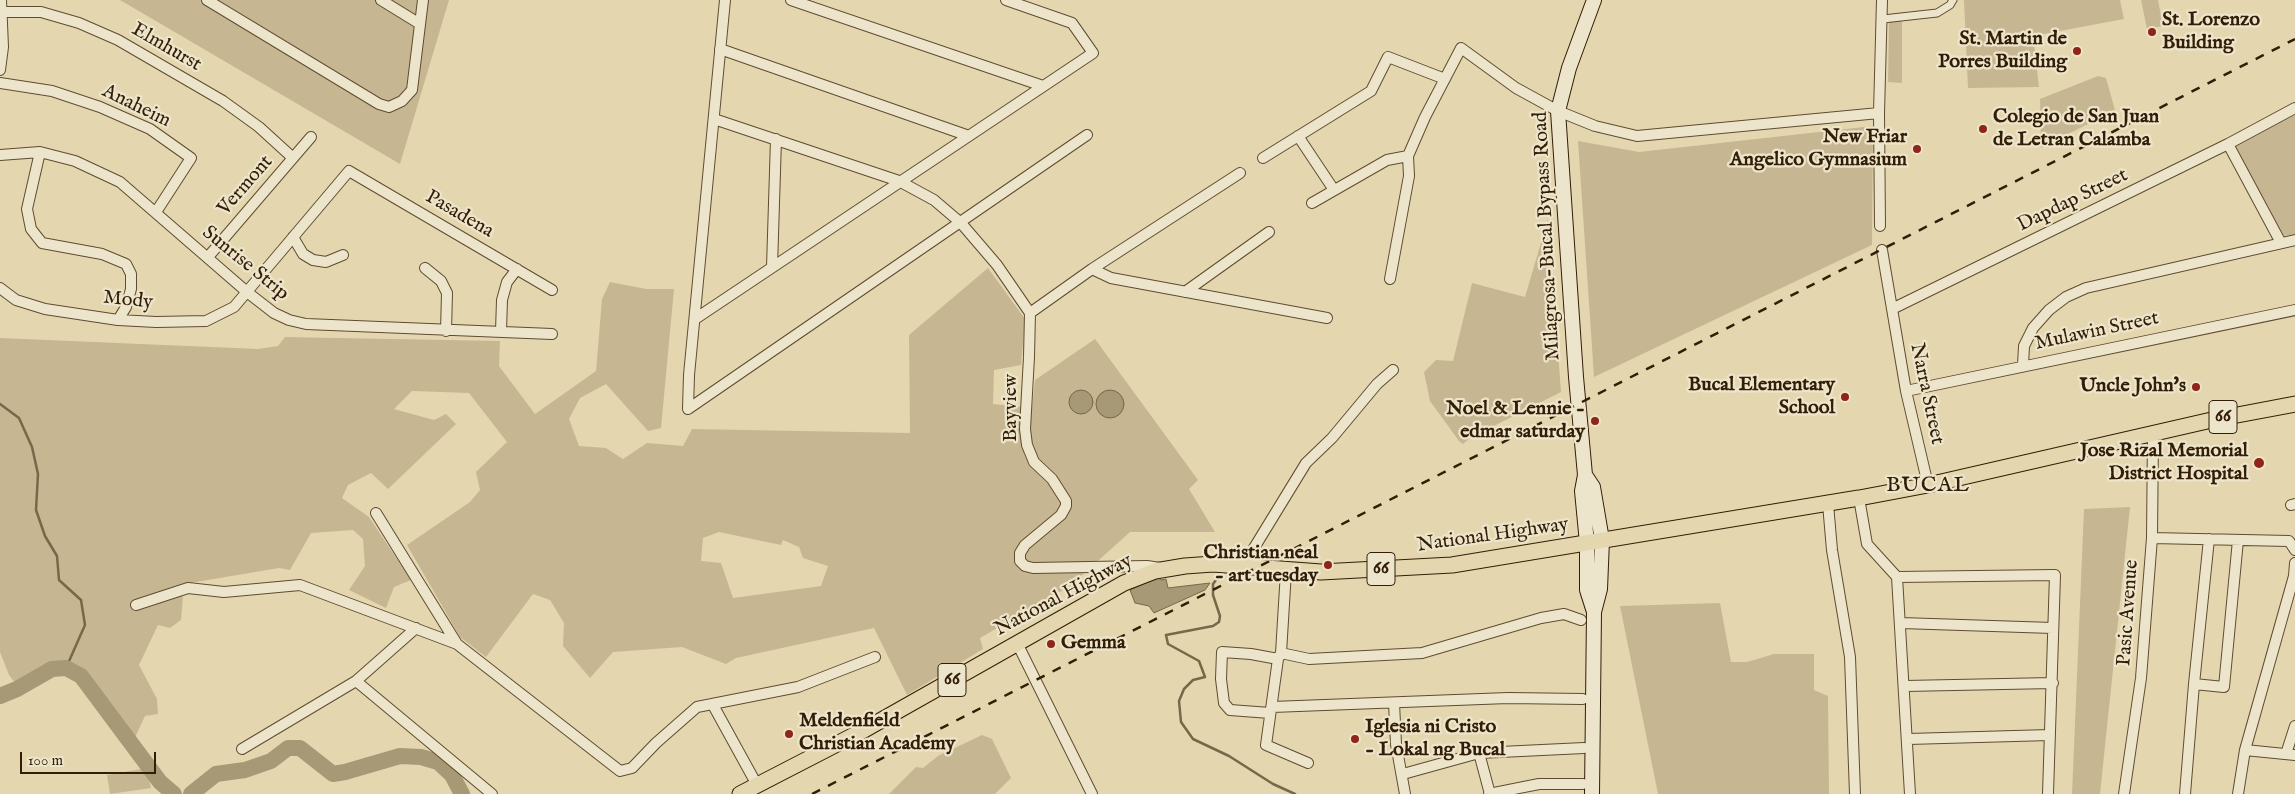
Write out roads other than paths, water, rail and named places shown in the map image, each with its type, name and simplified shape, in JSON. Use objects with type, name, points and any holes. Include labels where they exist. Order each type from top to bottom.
[{"type":"main road","name":"Milagrosa-Bucal Bypass Road","points":[[1594,0],[1569,68],[1558,111],[1575,368],[1585,475],[1582,491],[1587,543],[1587,590],[1594,612]]},
{"type":"main road","name":"National Highway","points":[[740,794],[864,730],[1124,583],[1166,569],[1213,564],[1286,571],[1321,572],[1452,565],[1860,498],[1928,485],[2216,419],[2295,404]]},
{"type":"main road","name":"Milagrosa-Bucal Bypass Road","points":[[1585,475],[1593,487],[1602,540],[1600,589],[1594,612]]},
{"type":"main road","points":[[1588,789],[1594,612]]},
{"type":"street","points":[[0,70],[3,46],[2,0]]},
{"type":"street","points":[[207,0],[379,104],[389,107],[402,102],[412,90],[423,0]]},
{"type":"street","points":[[381,0],[420,24]]},
{"type":"street","points":[[725,0],[688,409],[1087,135]]},
{"type":"street","points":[[791,0],[1043,86]]},
{"type":"street","points":[[695,319],[1093,53],[1072,23],[1006,0]]},
{"type":"street","points":[[1880,226],[1879,113],[1883,19],[1882,0]]},
{"type":"street","points":[[1883,19],[1937,14],[1954,0]]},
{"type":"street","name":"Elmhurst","points":[[2,12],[41,12],[79,23],[118,40],[223,101],[259,127],[293,158]]},
{"type":"street","points":[[1390,279],[1408,176],[1408,156],[1461,48],[1516,88],[1558,111],[1595,126],[1637,136],[1879,113]]},
{"type":"street","points":[[720,49],[969,136]]},
{"type":"street","points":[[1263,158],[1371,91],[1388,57],[1445,79]]},
{"type":"street","name":"Anaheim","points":[[0,83],[52,91],[100,107],[150,130],[191,158],[156,212]]},
{"type":"street","name":"Dapdap Street","points":[[1892,309],[2228,144],[2295,108]]},
{"type":"street","points":[[714,119],[900,181],[934,200],[961,223],[997,265],[1030,313],[1092,269],[1240,173]]},
{"type":"street","points":[[1298,136],[1334,190]]},
{"type":"street","name":"Vermont","points":[[208,257],[311,137]]},
{"type":"street","points":[[772,267],[776,139]]},
{"type":"street","points":[[2228,144],[2281,243]]},
{"type":"street","points":[[40,152],[26,209],[30,229],[42,243],[102,254],[126,264],[131,274],[131,289],[126,307],[118,320]]},
{"type":"street","name":"Sunrise Strip","points":[[0,156],[40,152],[75,161],[120,182],[247,292],[274,313],[289,320],[306,324],[552,334]]},
{"type":"street","points":[[1312,203],[1387,160],[1408,156]]},
{"type":"street","name":"Mody","points":[[0,288],[16,300],[45,309],[118,320],[156,322],[206,320],[234,307],[349,171]]},
{"type":"street","name":"Pasadena","points":[[349,171],[552,290]]},
{"type":"street","points":[[1185,292],[1269,232]]},
{"type":"street","points":[[293,237],[303,254],[313,260],[326,262],[343,255]]},
{"type":"street","points":[[2023,365],[2024,346],[2033,328],[2049,310],[2066,297],[2086,288],[2295,240]]},
{"type":"street","name":"Narra Street","points":[[1882,250],[1906,391],[1928,485]]},
{"type":"street","points":[[425,268],[441,281],[447,293],[446,331]]},
{"type":"street","points":[[501,332],[502,300],[507,282],[517,269]]},
{"type":"street","points":[[1092,269],[1111,278],[1327,318]]},
{"type":"street","name":"Mulawin Street","points":[[1906,391],[2023,365],[2295,310]]},
{"type":"street","name":"Bayview","points":[[1030,313],[1030,357],[1025,429],[1027,446],[1034,462],[1052,479],[1066,501],[1066,506],[1061,515],[1025,545],[1020,553],[1020,560],[1024,566],[1033,568],[1147,566],[1166,569]]},
{"type":"street","points":[[1251,568],[1254,548],[1306,463],[1332,438],[1377,384],[1393,370]]},
{"type":"street","name":"Pasic Avenue","points":[[2124,794],[2141,678],[2152,538],[2153,434]]},
{"type":"street","points":[[1860,498],[1867,544],[1897,577],[1910,794]]},
{"type":"street","points":[[1828,504],[1832,550],[1850,657],[1855,794]]},
{"type":"street","points":[[376,513],[457,644]]},
{"type":"street","points":[[2152,538],[2289,541],[2295,550]]},
{"type":"street","points":[[2185,794],[2209,539]]},
{"type":"street","points":[[2194,684],[2224,687],[2238,540]]},
{"type":"street","points":[[2238,794],[2245,750],[2294,576],[2295,563]]},
{"type":"street","points":[[1286,571],[1279,656],[1266,745],[1308,764]]},
{"type":"street","points":[[1897,577],[2055,574],[2048,794]]},
{"type":"street","points":[[136,606],[188,588],[224,592],[300,585],[457,644],[620,771],[632,768],[656,743],[696,707],[798,687],[875,657]]},
{"type":"street","points":[[1581,620],[1564,614],[1541,618],[1422,653],[1309,659],[1222,652],[1220,679],[1224,703],[1230,710],[1271,710],[1508,698],[1583,699]]},
{"type":"street","points":[[1901,623],[2053,628]]},
{"type":"street","points":[[242,749],[356,681],[416,628]]},
{"type":"street","points":[[1016,644],[1092,794]]},
{"type":"street","points":[[356,681],[492,794]]},
{"type":"street","points":[[1905,686],[2053,683]]},
{"type":"street","points":[[1394,703],[1396,744],[1403,774],[1405,794]]},
{"type":"street","points":[[713,705],[757,785]]},
{"type":"street","points":[[2245,750],[2291,755],[2295,726]]},
{"type":"street","points":[[1908,739],[2050,736]]},
{"type":"street","points":[[1403,774],[1479,753],[1584,748]]},
{"type":"street","points":[[1479,753],[1490,794],[1539,784],[1588,789]]},
{"type":"waterway","points":[[0,404],[19,418],[32,447],[38,474],[36,510],[45,536],[57,556],[59,580],[81,600],[85,625],[66,668]]},
{"type":"waterway","points":[[1219,576],[1213,584],[1213,595],[1220,616],[1219,622],[1213,626],[1166,635],[1168,644],[1199,661],[1205,677],[1193,680],[1184,689],[1179,701],[1181,722],[1193,739],[1229,756],[1273,784],[1295,794]]},
{"type":"waterway","points":[[0,696],[17,689],[52,669],[66,668],[81,676],[160,782],[174,794]]},
{"type":"waterway","points":[[191,794],[216,774],[245,770],[271,761],[288,748],[300,748],[333,774],[400,756],[421,757],[438,762],[452,775],[462,794]]},
{"type":"railway","points":[[812,794],[2295,39]]},
{"type":"place","name":"St. Lorenzo Building","points":[[2152,32]]},
{"type":"place","name":"St. Martin de Porres Building","points":[[2077,51]]},
{"type":"place","name":"Colegio de San Juan de Letran Calamba","points":[[1983,129]]},
{"type":"place","name":"New Friar Angelico Gymnasium","points":[[1917,149]]},
{"type":"place","name":"Uncle John's","points":[[2196,387]]},
{"type":"place","name":"Bucal Elementary School","points":[[1845,397]]},
{"type":"place","name":"Noel & Lennie - edmar saturday","points":[[1595,421]]},
{"type":"place","name":"Jose Rizal Memorial District Hospital","points":[[2259,463]]},
{"type":"place","name":"Christian neal - art tuesday","points":[[1328,565]]},
{"type":"place","name":"Gemma","points":[[1051,644]]},
{"type":"place","name":"Meldenfield Christian Academy","points":[[789,734]]},
{"type":"place","name":"Iglesia ni Cristo - Lokal ng Bucal","points":[[1355,739]]},
{"type":"district","name":"BUCAL","points":[[1928,486]]}]
